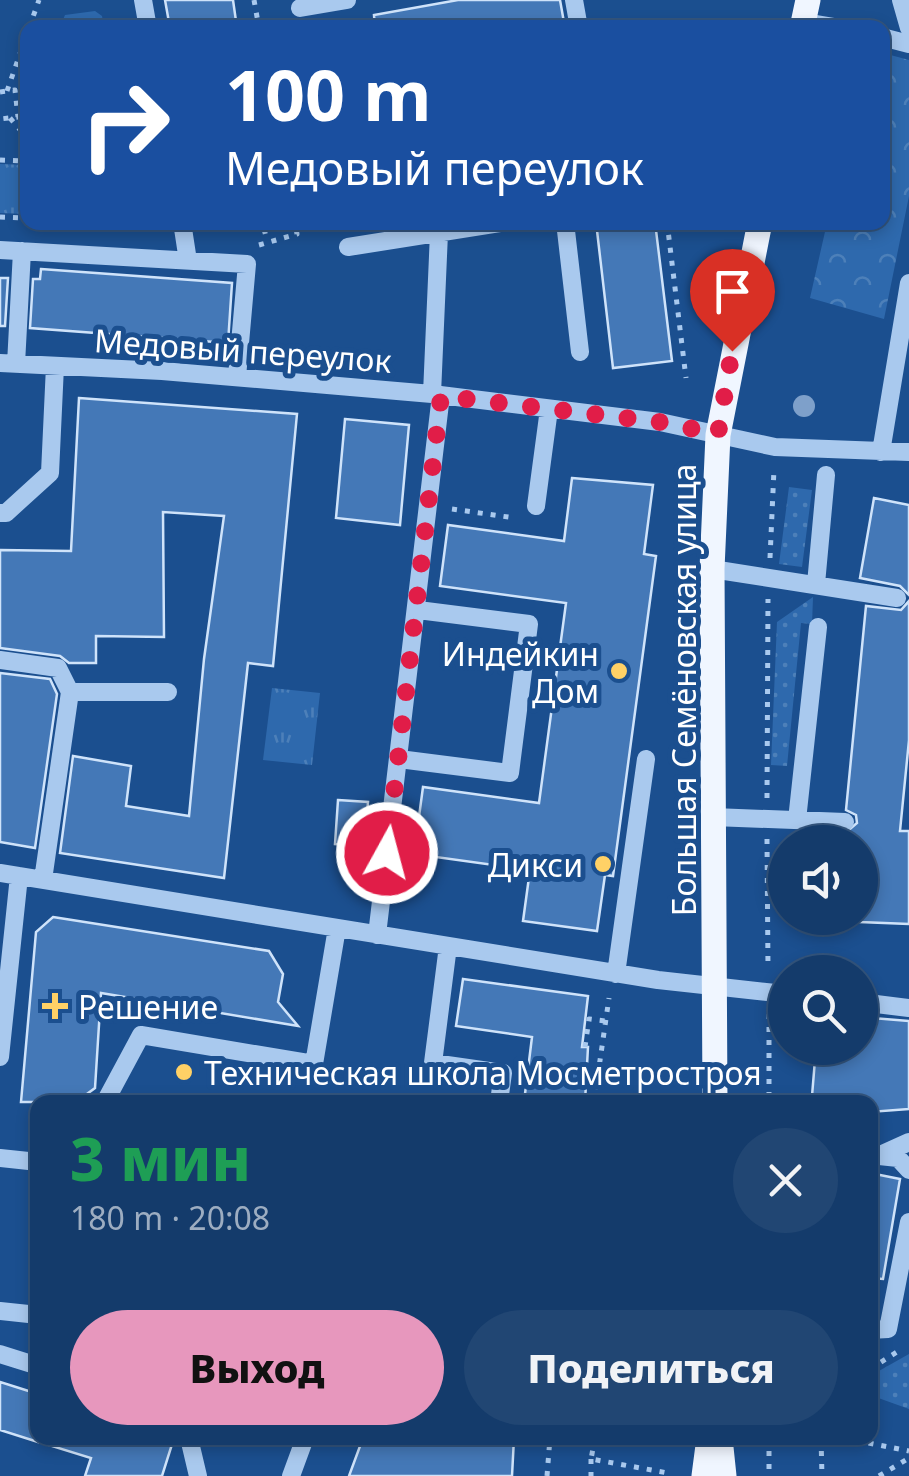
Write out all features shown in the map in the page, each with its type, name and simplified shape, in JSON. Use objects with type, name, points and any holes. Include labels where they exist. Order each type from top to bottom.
[{"type":"main road","name":"Большая Семёновская улица","points":[[715,1095],[712,569],[718,434],[758,230]]},
{"type":"main road","points":[[704,1476],[707,1445]]},
{"type":"main road","points":[[721,1445],[724,1476]]},
{"type":"street","points":[[300,8],[347,0]]},
{"type":"street","points":[[901,0],[909,28]]},
{"type":"street","points":[[183,230],[188,261]]},
{"type":"street","points":[[348,246],[457,230]]},
{"type":"street","points":[[565,230],[580,352]]},
{"type":"street","points":[[377,935],[418,610],[436,395],[439,233]]},
{"type":"street","points":[[0,250],[247,264],[237,377]]},
{"type":"street","points":[[8,364],[22,251]]},
{"type":"street","points":[[881,452],[909,283]]},
{"type":"street","name":"Медовый переулок","points":[[8,364],[237,377],[436,395],[718,434],[775,446],[909,452]]},
{"type":"street","points":[[0,513],[50,473],[56,366]]},
{"type":"street","points":[[536,506],[549,409]]},
{"type":"street","points":[[816,584],[826,475]]},
{"type":"street","points":[[712,569],[897,598]]},
{"type":"street","points":[[399,759],[510,773],[529,624],[418,610]]},
{"type":"street","points":[[797,820],[818,627]]},
{"type":"street","points":[[0,660],[58,668],[70,692],[43,880]]},
{"type":"street","points":[[70,692],[168,692]]},
{"type":"street","points":[[616,974],[646,760]]},
{"type":"street","points":[[713,817],[845,822]]},
{"type":"street","points":[[0,1057],[10,874],[616,974],[768,992]]},
{"type":"street","points":[[110,1095],[141,1035],[314,1064],[337,928]]},
{"type":"street","points":[[448,946],[433,1064],[503,1073],[500,1095]]},
{"type":"street","points":[[878,1004],[909,1008]]},
{"type":"street","points":[[878,1154],[909,1142]]},
{"type":"street","points":[[878,1156],[898,1158],[909,1170]]},
{"type":"street","points":[[0,1158],[30,1161]]},
{"type":"street","points":[[878,1330],[888,1329],[909,1222]]},
{"type":"street","points":[[0,1311],[30,1315]]},
{"type":"street","points":[[0,1354],[30,1363]]},
{"type":"street","points":[[190,1445],[198,1476]]},
{"type":"street","points":[[292,1476],[303,1445]]},
{"type":"path","points":[[0,119],[18,117],[15,90],[3,91],[20,50]]},
{"type":"path","points":[[10,118],[20,130]]},
{"type":"path","points":[[264,230],[267,240]]},
{"type":"path","points":[[247,264],[261,241],[297,234],[296,230]]},
{"type":"path","points":[[668,230],[686,378]]},
{"type":"path","points":[[774,466],[768,577],[767,819],[775,955]]},
{"type":"path","points":[[450,509],[519,518],[536,506]]},
{"type":"path","points":[[595,1095],[608,998],[624,1000]]},
{"type":"path","points":[[585,1047],[589,1018],[604,1021]]},
{"type":"path","points":[[770,1095],[772,1065]]},
{"type":"path","points":[[878,1364],[909,1344]]},
{"type":"path","points":[[547,1476],[549,1445]]},
{"type":"path","points":[[591,1476],[594,1445]]},
{"type":"path","points":[[769,1445],[769,1476]]},
{"type":"path","points":[[821,1445],[822,1476]]},
{"type":"path","points":[[870,1445],[909,1455]]},
{"type":"path","points":[[879,1476],[909,1455]]},
{"type":"path","points":[[591,1459],[668,1473]]},
{"type":"green space","points":[[95,11],[103,20],[63,20],[65,15]]},
{"type":"green space","points":[[890,55],[909,60],[909,196],[884,319],[810,298],[825,230],[890,230]]},
{"type":"green space","points":[[0,164],[20,165],[20,214],[0,213]]},
{"type":"green space","points":[[789,487],[812,490],[802,567],[779,564]]},
{"type":"green space","points":[[813,597],[812,624],[801,623],[787,766],[771,765],[777,622]]},
{"type":"green space","points":[[272,688],[320,693],[312,765],[263,760]]},
{"type":"green space","points":[[909,1354],[909,1409],[878,1398],[878,1371]]},
{"type":"building","points":[[165,0],[233,0],[236,20],[169,20]]},
{"type":"building","points":[[458,0],[560,0],[564,20],[374,20],[374,15]]},
{"type":"building","points":[[597,230],[656,230],[672,361],[613,368]]},
{"type":"building","points":[[41,269],[232,283],[228,343],[30,328],[33,279],[40,279]]},
{"type":"building","points":[[0,278],[8,278],[5,326],[0,326]]},
{"type":"building","points":[[79,398],[297,414],[273,666],[248,663],[224,878],[60,853],[73,756],[131,766],[126,806],[189,816],[204,659],[224,516],[163,512],[164,637],[96,636],[96,663],[69,663],[60,656],[0,648],[0,550],[71,551]]},
{"type":"building","points":[[345,419],[409,425],[400,525],[336,518]]},
{"type":"building","points":[[572,478],[653,485],[644,554],[656,556],[613,876],[605,875],[597,931],[523,921],[530,870],[414,854],[423,787],[539,803],[566,603],[440,586],[448,525],[564,541]]},
{"type":"building","points":[[874,498],[909,505],[909,595],[900,586],[860,578]]},
{"type":"building","points":[[909,601],[909,740],[900,831],[909,831],[909,924],[878,923],[878,825],[855,825],[856,815],[846,810],[866,606],[901,610]]},
{"type":"building","points":[[0,673],[50,679],[57,694],[35,848],[0,842]]},
{"type":"building","points":[[338,800],[368,802],[364,846],[335,844]]},
{"type":"building","points":[[53,917],[269,951],[283,974],[278,1002],[298,1026],[101,993],[95,1088],[86,1095],[30,1095],[30,1102],[21,1102],[36,932]]},
{"type":"building","points":[[463,979],[588,996],[582,1047],[588,1047],[585,1095],[525,1095],[532,1037],[456,1026]]},
{"type":"building","points":[[878,1018],[909,1021],[909,1109],[878,1111],[878,1095],[812,1095],[815,1065],[878,1065]]},
{"type":"building","points":[[878,1175],[900,1179],[883,1279],[878,1279]]},
{"type":"building","points":[[0,1382],[30,1391],[30,1439],[0,1430]]},
{"type":"building","points":[[49,1445],[172,1445],[162,1476],[85,1476],[91,1458]]},
{"type":"building","points":[[360,1445],[514,1445],[512,1476],[349,1476]]},
{"type":"place","name":"Индейкин Дом","points":[[619,671]]},
{"type":"place","name":"Дикси","points":[[603,864]]},
{"type":"place","name":"Решение","points":[[55,1006]]},
{"type":"place","name":"Техническая школа Мосметростроя","points":[[184,1072]]},
{"type":"route","points":[[387,853],[441,396],[660,422],[718,434],[732,351]]}]
